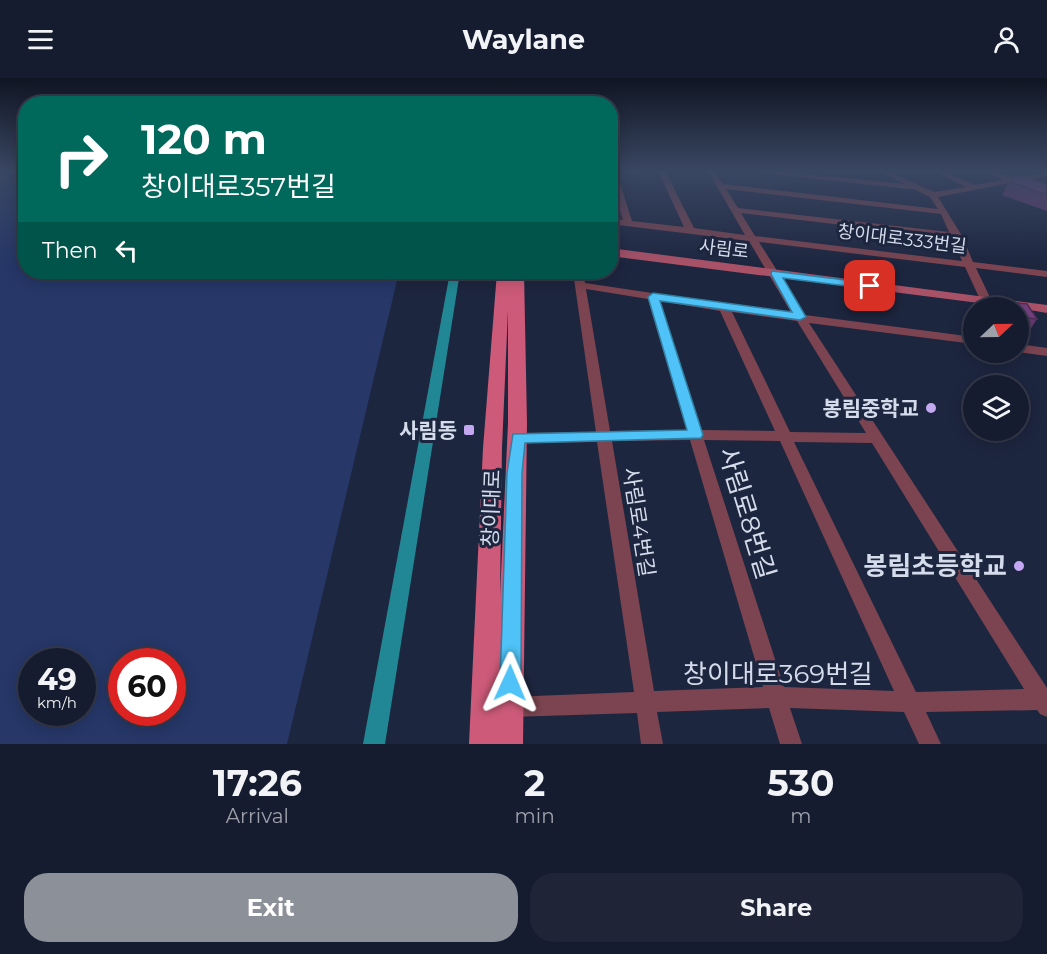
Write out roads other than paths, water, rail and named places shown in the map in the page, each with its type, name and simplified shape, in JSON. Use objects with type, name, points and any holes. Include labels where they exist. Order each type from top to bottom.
[{"type":"main road","name":"창이대로","points":[[483,744],[488,648],[493,387],[503,279]]},
{"type":"main road","name":"창이대로","points":[[509,744],[515,473],[518,438],[514,378],[517,279]]},
{"type":"street","points":[[622,202],[628,223]]},
{"type":"street","points":[[677,202],[690,230]]},
{"type":"street","points":[[731,202],[800,317],[1045,702]]},
{"type":"street","points":[[859,202],[944,212]]},
{"type":"street","points":[[938,202],[957,236],[984,297]]},
{"type":"street","points":[[736,210],[957,236]]},
{"type":"street","name":"창이대로333번길","points":[[618,222],[1047,274]]},
{"type":"street","name":"사림로","points":[[618,253],[963,301]]},
{"type":"street","name":"사림로4번길","points":[[579,279],[652,744]]},
{"type":"street","points":[[583,279],[653,297],[963,340]]},
{"type":"street","name":"사림로8번길","points":[[653,297],[791,744]]},
{"type":"street","points":[[724,308],[930,744]]},
{"type":"street","name":"사림로","points":[[1029,308],[1047,309]]},
{"type":"street","points":[[1029,350],[1047,352]]},
{"type":"street","points":[[518,438],[604,435],[876,438]]},
{"type":"street","name":"창이대로369번길","points":[[510,707],[777,697],[910,702],[1045,702]]},
{"type":"waterway","points":[[374,744],[454,279]]},
{"type":"place","name":"봉림중학교","points":[[931,408]]},
{"type":"place","name":"사림동","points":[[469,430]]},
{"type":"place","name":"봉림초등학교","points":[[1019,566]]}]
